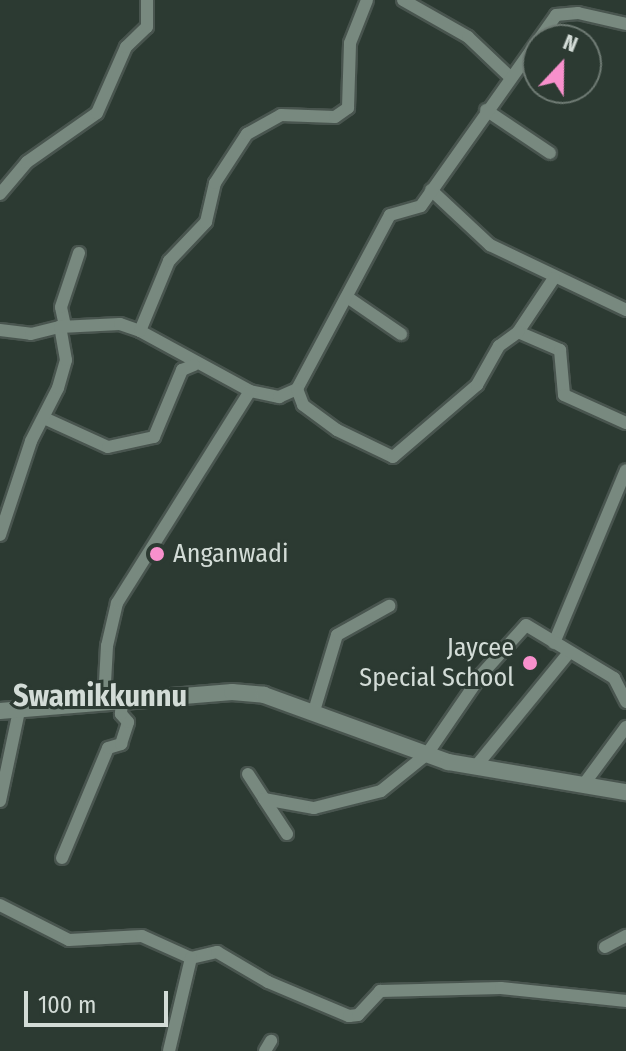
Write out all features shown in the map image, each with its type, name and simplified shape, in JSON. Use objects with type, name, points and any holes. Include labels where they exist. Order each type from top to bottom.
[{"type":"main road","points":[[0,711],[232,692],[264,695],[427,754],[626,792]]},
{"type":"street","points":[[0,194],[57,137],[97,113],[126,47],[147,27],[147,0]]},
{"type":"street","points":[[140,331],[169,261],[206,222],[215,183],[247,134],[281,115],[335,117],[348,108],[350,43],[367,0]]},
{"type":"street","points":[[403,0],[468,37],[511,78]]},
{"type":"street","points":[[0,330],[31,334],[63,326],[120,324],[140,331],[194,365],[250,391],[279,397],[297,389],[350,299],[390,215],[421,206],[486,110],[564,11],[626,24]]},
{"type":"street","points":[[486,110],[550,153]]},
{"type":"street","points":[[431,190],[490,245],[626,310]]},
{"type":"street","points":[[0,535],[66,360],[61,307],[79,253]]},
{"type":"street","points":[[297,389],[303,405],[337,430],[393,457],[477,385],[499,346],[518,332],[554,278]]},
{"type":"street","points":[[350,299],[401,334]]},
{"type":"street","points":[[518,332],[560,350],[564,395],[626,423]]},
{"type":"street","points":[[44,418],[108,447],[154,437],[182,370],[194,365]]},
{"type":"street","points":[[104,701],[107,646],[117,603],[250,391]]},
{"type":"street","points":[[554,643],[626,470]]},
{"type":"street","points":[[314,711],[337,635],[389,606]]},
{"type":"street","points":[[264,799],[314,808],[351,803],[394,784],[427,754],[481,675],[526,625],[568,654],[614,678],[626,702]]},
{"type":"street","points":[[477,765],[568,654]]},
{"type":"street","points":[[62,858],[108,748],[121,744],[128,722],[121,714],[122,700]]},
{"type":"street","points":[[0,801],[19,711]]},
{"type":"street","points":[[584,784],[626,727]]},
{"type":"street","points":[[248,774],[287,834]]},
{"type":"street","points":[[0,905],[69,940],[142,936],[191,958],[217,952],[268,982],[349,1016],[358,1015],[380,991],[501,988],[626,1001]]},
{"type":"street","points":[[605,947],[626,936]]},
{"type":"street","points":[[169,1051],[191,958]]},
{"type":"place","name":"Anganwadi","points":[[157,554]]},
{"type":"place","name":"Jaycee Special School","points":[[530,663]]},
{"type":"district","name":"Swamikkunnu","points":[[100,696]]}]
